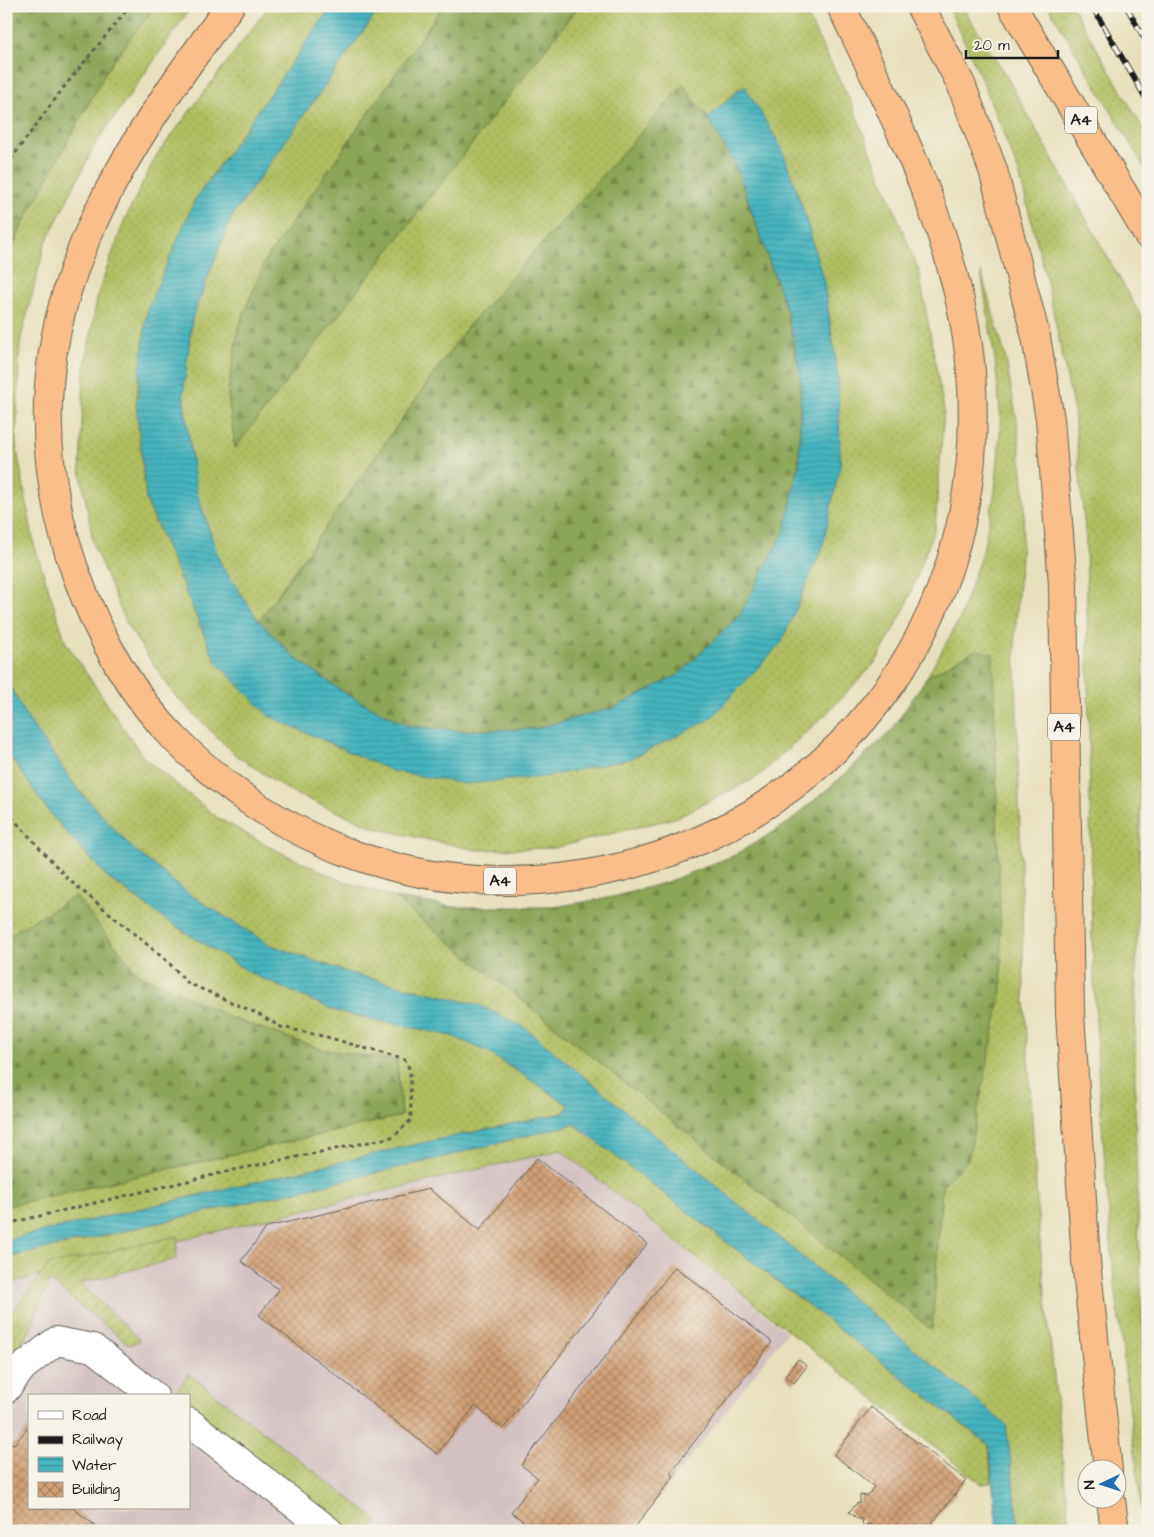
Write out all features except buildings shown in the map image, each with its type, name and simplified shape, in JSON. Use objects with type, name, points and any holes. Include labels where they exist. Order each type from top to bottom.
[{"type":"highway","name":"A4","points":[[230,6],[146,124],[117,173],[93,221],[73,273],[58,328],[49,381],[48,433],[53,489],[65,543],[84,596],[107,647],[138,694],[173,737],[211,773],[257,806],[307,834],[355,855],[416,872],[462,879],[516,882],[574,877],[625,868],[680,850],[727,829],[772,802],[817,767],[860,726],[892,685],[920,638],[944,584],[959,536],[970,483],[972,428],[971,370],[963,317],[950,263],[916,165],[842,6]]},
{"type":"highway","name":"A4","points":[[920,6],[961,84],[993,170],[1036,337],[1050,419],[1063,585],[1070,1014],[1086,1261],[1107,1460]]},
{"type":"highway","name":"A4","points":[[1012,6],[1148,235]]},
{"type":"highway","points":[[1112,1510],[1114,1531]]},
{"type":"street","points":[[6,1389],[23,1367],[56,1341],[93,1348],[151,1394]]},
{"type":"street","points":[[190,1423],[329,1531]]},
{"type":"path","points":[[6,166],[64,87],[130,6]]},
{"type":"path","points":[[6,811],[68,879],[167,961],[188,983],[256,1013],[281,1027],[327,1037],[405,1060],[410,1070],[411,1120],[393,1137],[234,1170],[6,1224]]},
{"type":"shaded area","points":[[561,1150],[787,1332],[633,1531],[6,1531],[6,1284],[266,1219]]},
{"type":"green space","points":[[6,6],[155,6],[108,68],[24,221],[6,263]]},
{"type":"green space","points":[[155,6],[192,6],[95,145],[45,244],[20,342],[16,444],[34,544],[66,643],[144,758],[218,818],[276,850],[338,879],[395,898],[932,1329],[942,1186],[968,1160],[975,650],[927,677],[959,620],[983,550],[995,492],[1001,421],[995,360],[981,272],[1005,355],[1017,421],[1025,503],[1015,635],[1024,988],[1039,1233],[1070,1531],[1019,1531],[1006,1425],[479,1005],[349,973],[268,944],[189,894],[130,846],[79,791],[25,715],[6,678],[6,263],[24,221],[108,68]]},
{"type":"green space","points":[[269,6],[332,6],[194,201],[146,500],[216,662],[333,745],[709,720],[840,465],[838,376],[824,284],[804,212],[744,85],[708,118],[683,86],[465,330],[259,621],[220,563],[196,490],[183,395],[192,318],[231,218],[381,6],[443,6],[265,261],[238,329],[228,393],[235,447],[579,6],[802,6],[851,102],[919,271],[944,411],[935,528],[905,608],[876,662],[826,714],[756,778],[675,818],[554,848],[476,850],[378,829],[291,792],[233,753],[174,694],[128,627],[94,547],[80,469],[84,372],[98,293],[125,219],[156,156]]},
{"type":"green space","points":[[443,6],[579,6],[235,448],[228,394],[238,329],[265,261]]},
{"type":"green space","points":[[948,6],[962,6],[1005,74],[1148,329],[1148,440],[1144,469],[1144,670],[1135,1078],[1148,1531],[1144,1531],[1113,1268],[1099,1085],[1092,938],[1086,542],[1074,412],[1047,282],[1019,173],[982,80]]},
{"type":"green space","points":[[1048,6],[1072,6],[1148,137],[1148,173]]},
{"type":"green space","points":[[683,85],[708,118],[737,169],[787,312],[801,377],[799,463],[785,530],[739,616],[678,675],[616,707],[535,729],[462,731],[408,726],[346,694],[295,658],[259,621],[465,330]]},
{"type":"green space","points":[[975,650],[993,654],[1002,990],[968,1160],[942,1186],[932,1330],[395,898],[455,907],[554,907],[613,897],[667,882],[735,855],[788,823],[846,773],[891,731],[927,677]]},
{"type":"green space","points":[[6,750],[51,815],[107,877],[169,922],[254,975],[452,1036],[486,1051],[569,1105],[564,1113],[413,1145],[6,1240],[6,1206],[401,1116],[397,1061],[321,1049],[231,1018],[138,974],[75,896],[6,937]]},
{"type":"green space","points":[[75,896],[138,974],[231,1018],[321,1049],[397,1061],[401,1116],[6,1206],[6,937]]},
{"type":"green space","points":[[574,1124],[989,1445],[991,1483],[981,1484],[561,1150],[266,1219],[6,1284],[6,1258],[423,1162]]},
{"type":"green space","points":[[178,1236],[176,1259],[80,1283],[140,1340],[130,1345],[49,1281],[29,1333],[6,1362],[6,1315],[8,1316],[49,1265]]},
{"type":"green space","points":[[189,1374],[378,1521],[370,1531],[346,1531],[190,1411],[190,1394],[174,1394]]},
{"type":"water","points":[[332,6],[381,6],[231,218],[192,318],[183,395],[196,490],[220,563],[259,621],[295,658],[346,694],[408,726],[462,731],[535,729],[616,707],[678,675],[739,616],[785,530],[799,463],[801,377],[787,312],[737,169],[708,118],[744,85],[782,149],[804,212],[824,284],[838,376],[840,465],[822,549],[781,643],[709,720],[630,759],[544,777],[465,784],[392,771],[269,716],[216,662],[146,500],[136,405],[147,310],[194,201]]},
{"type":"water","points":[[6,678],[25,715],[79,791],[130,846],[189,894],[268,944],[349,973],[479,1005],[524,1027],[1006,1425],[1019,1531],[997,1531],[989,1445],[574,1124],[423,1162],[6,1258],[6,1240],[413,1145],[564,1113],[569,1105],[486,1051],[452,1036],[338,1012],[254,975],[169,922],[107,877],[51,815],[6,750]]},
{"type":"railway","points":[[1092,6],[1148,102]]},
{"type":"railway","points":[[1126,6],[1148,45]]}]
